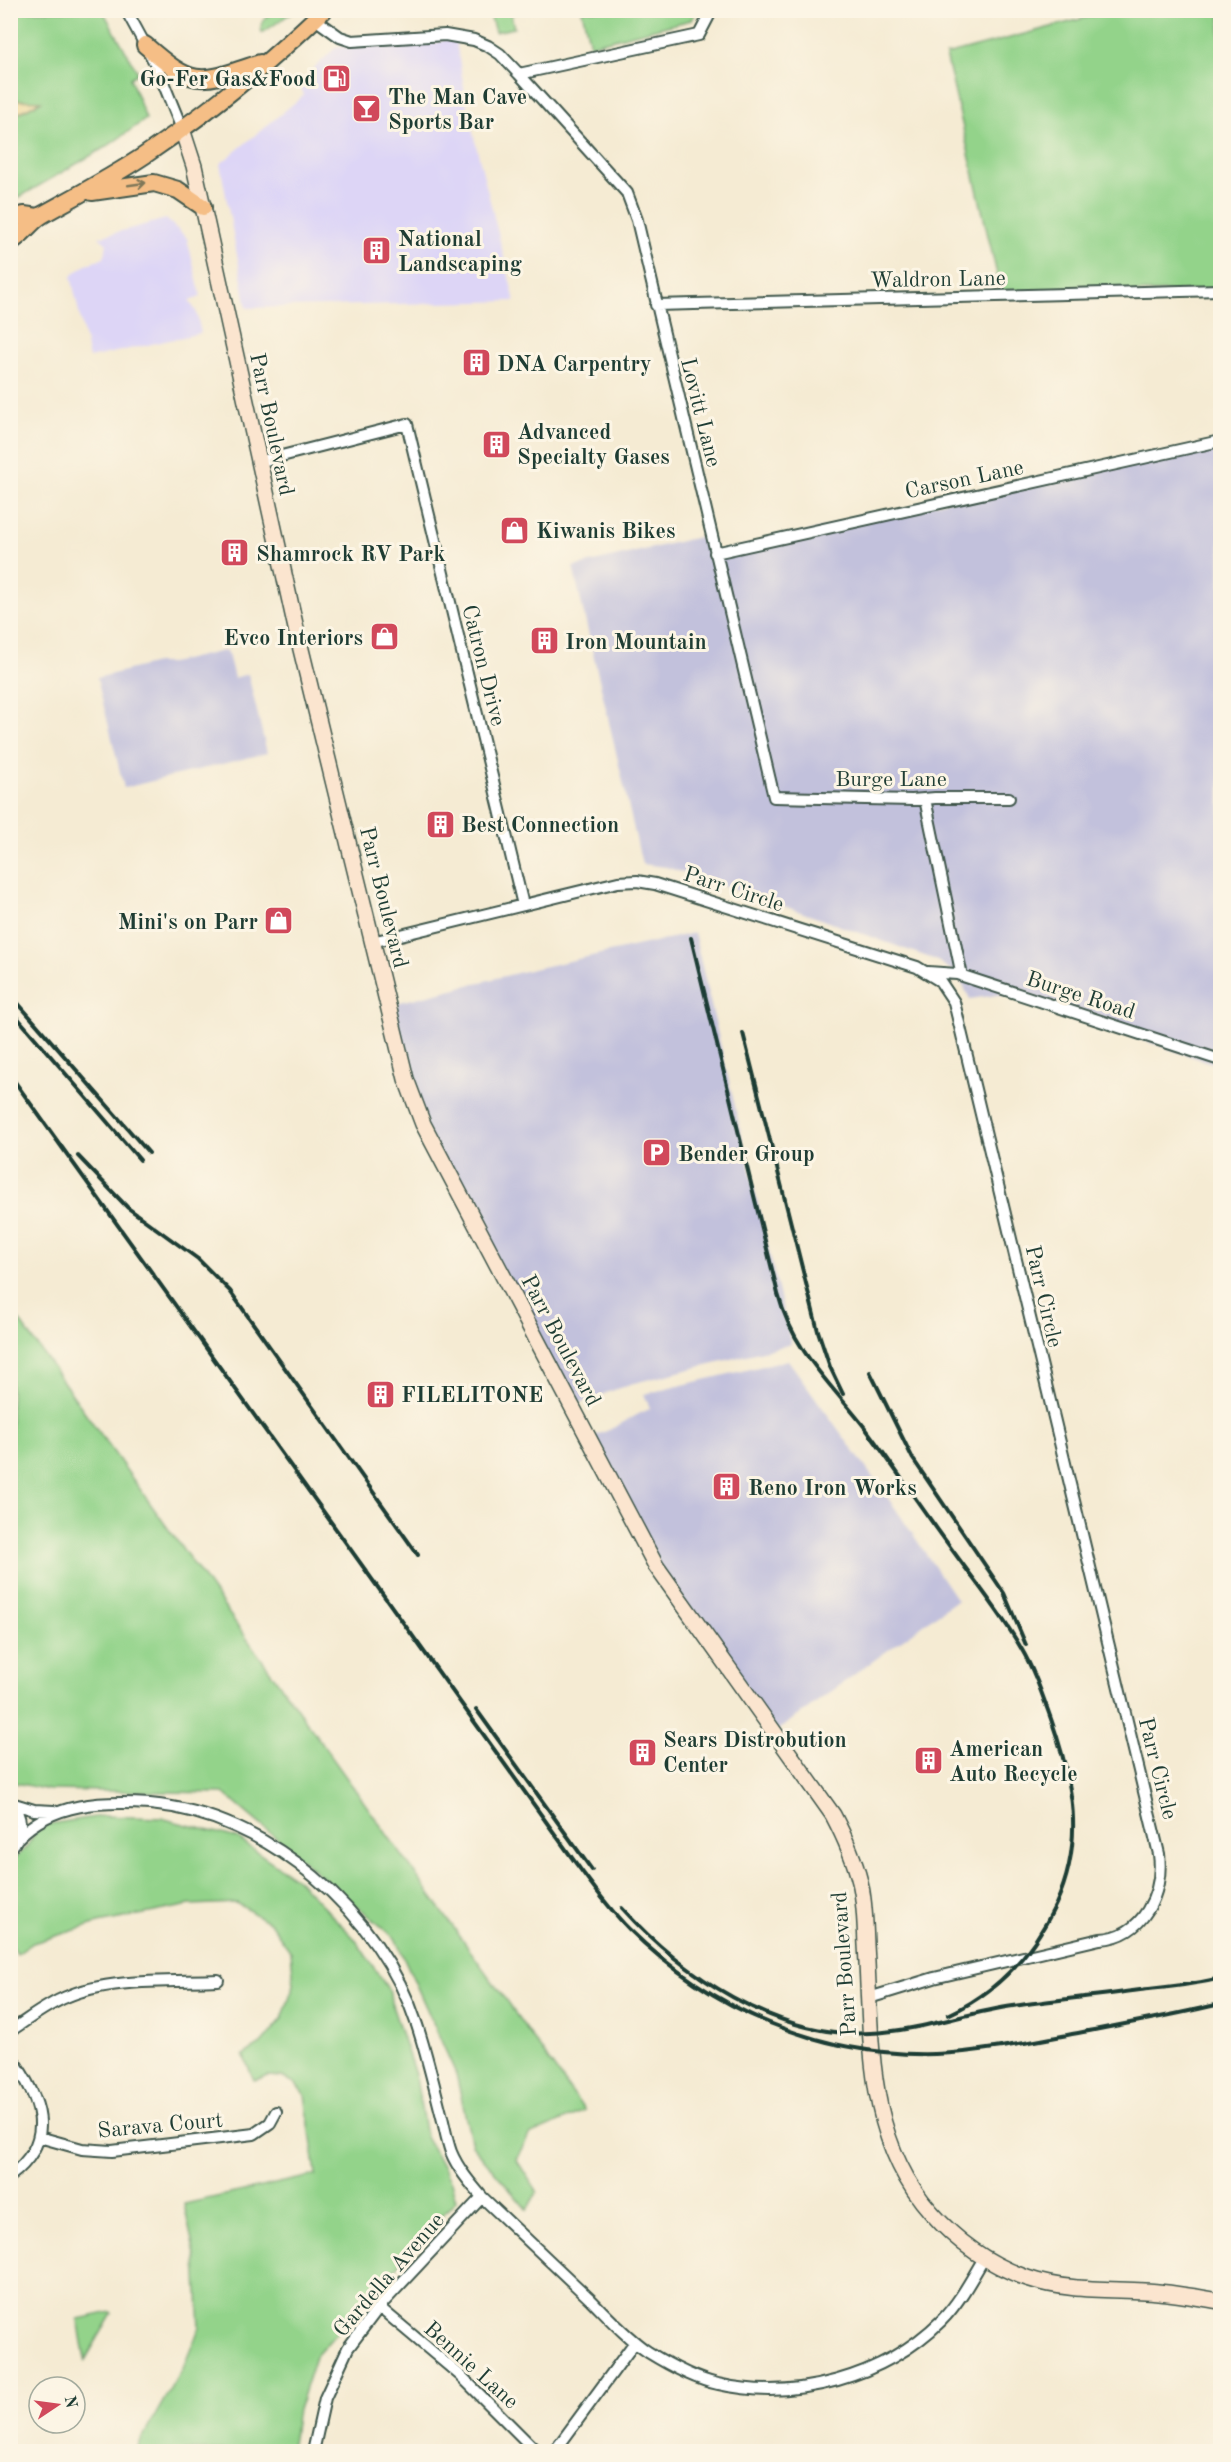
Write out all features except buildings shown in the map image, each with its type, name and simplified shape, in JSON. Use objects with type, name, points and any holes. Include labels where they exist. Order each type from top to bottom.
[{"type":"main road","points":[[10,242],[19,237],[38,217],[145,156],[215,106],[319,15]]},
{"type":"main road","points":[[145,45],[170,67],[183,75],[196,78],[219,77],[270,60]]},
{"type":"main road","name":"Parr Boulevard","points":[[182,129],[194,166],[258,462],[406,1079],[423,1124],[656,1566],[675,1596],[832,1815],[845,1837],[854,1860],[861,1889],[872,2051],[878,2104],[895,2158],[917,2195],[940,2224],[984,2258],[1028,2278],[1080,2289],[1184,2295],[1221,2301]]},
{"type":"main road","points":[[79,194],[154,183],[178,190],[203,207]]},
{"type":"main road","points":[[10,218],[24,215],[38,217]]},
{"type":"street","points":[[126,10],[156,65],[182,129]]},
{"type":"street","points":[[519,74],[699,35],[712,10]]},
{"type":"street","name":"Lovitt Lane","points":[[319,15],[340,37],[352,41],[444,35],[474,40],[500,54],[627,193],[637,220],[774,797]]},
{"type":"street","name":"Waldron Lane","points":[[656,305],[1221,290]]},
{"type":"street","name":"Catron Drive","points":[[258,462],[407,424],[523,905]]},
{"type":"street","name":"Carson Lane","points":[[716,553],[1221,441]]},
{"type":"street","name":"Burge Lane","points":[[774,797],[1009,798]]},
{"type":"street","points":[[925,799],[962,976]]},
{"type":"street","name":"Parr Circle","points":[[372,942],[618,882],[637,881],[655,884],[927,972],[940,981],[954,1002],[1160,1854],[1161,1868],[1156,1897],[1149,1910],[1127,1931],[1113,1938],[1100,1939],[934,1978],[869,1998]]},
{"type":"street","name":"Burge Road","points":[[927,972],[962,976],[1221,1059]]},
{"type":"street","points":[[10,1803],[34,1810],[57,1811]]},
{"type":"street","points":[[10,1803],[20,1817],[18,1838]]},
{"type":"street","points":[[10,1849],[18,1838],[39,1820],[57,1811],[78,1806],[132,1803],[161,1805],[227,1822],[256,1837],[325,1886],[376,1943],[399,1985],[417,2023],[452,2153],[463,2173],[482,2197],[635,2342],[682,2371],[717,2384],[748,2389],[789,2390],[827,2384],[858,2373],[915,2342],[940,2322],[962,2296],[984,2258]]},
{"type":"street","points":[[10,2031],[52,2004],[84,1990],[108,1985],[218,1980]]},
{"type":"street","points":[[10,2056],[28,2081],[38,2102],[41,2122],[39,2137],[30,2157],[10,2176]]},
{"type":"street","name":"Sarava Court","points":[[39,2137],[94,2151],[137,2149],[254,2134],[270,2123],[276,2112]]},
{"type":"street","name":"Gardella Avenue","points":[[313,2451],[325,2398],[348,2348],[379,2307],[482,2197]]},
{"type":"street","name":"Bennie Lane","points":[[379,2307],[461,2376],[537,2451]]},
{"type":"street","points":[[554,2451],[635,2342]]},
{"type":"shaded area","name":"National Landscaping","points":[[455,36],[469,117],[515,301],[247,308],[220,164],[304,95],[299,83],[336,47],[436,43]]},
{"type":"shaded area","points":[[166,219],[187,238],[201,297],[189,301],[196,311],[201,333],[89,358],[71,276],[87,264],[104,258],[107,244],[99,237]]},
{"type":"shaded area","points":[[1220,441],[1220,1066],[1004,994],[970,999],[957,974],[936,960],[666,867],[642,864],[573,567],[711,534],[715,552]]},
{"type":"shaded area","points":[[227,650],[234,678],[248,674],[267,753],[124,788],[97,678],[156,663],[171,663]]},
{"type":"shaded area","name":"Bender Group","points":[[694,933],[791,1344],[630,1384],[572,1406],[423,1124],[388,1005]]},
{"type":"shaded area","name":"Reno Iron Works","points":[[788,1360],[895,1508],[957,1600],[774,1733],[676,1596],[589,1438],[650,1408],[644,1394]]},
{"type":"green space","points":[[489,10],[526,11],[511,14],[514,28],[495,32]]},
{"type":"green space","points":[[582,10],[697,11],[691,20],[590,45]]},
{"type":"green space","points":[[11,11],[103,11],[138,73],[130,78],[146,119],[109,145],[11,202],[11,117],[40,102],[14,100],[11,102]]},
{"type":"green space","points":[[274,11],[294,11],[262,33],[262,23]]},
{"type":"green space","points":[[1111,11],[1220,11],[1220,290],[1002,296],[946,55]]},
{"type":"green space","points":[[11,1309],[585,2111],[529,2135],[516,2159],[537,2192],[527,2210],[472,2145],[456,2074],[395,1938],[223,1793],[49,1790],[11,1782]]},
{"type":"green space","points":[[102,1816],[161,1818],[237,1838],[298,1880],[355,1939],[390,1992],[391,2002],[416,2078],[426,2137],[451,2182],[456,2200],[315,2357],[296,2416],[291,2451],[137,2451],[185,2363],[200,2327],[196,2260],[184,2204],[316,2175],[305,2095],[295,2083],[282,2077],[268,2076],[254,2080],[243,2055],[261,2044],[282,2019],[294,1985],[291,1952],[270,1923],[237,1903],[190,1905],[98,1923],[33,1943],[17,1954],[11,1944],[11,1861],[25,1848],[35,1832],[49,1824]]},
{"type":"green space","points":[[111,2312],[112,2314],[85,2360],[78,2319]]},
{"type":"sand","points":[[14,100],[41,101],[11,117],[11,102]]},
{"type":"railway","points":[[691,938],[778,1294],[793,1333],[814,1366],[866,1429],[1013,1634],[1038,1682],[1065,1765],[1073,1811],[1073,1834],[1071,1857],[1056,1904],[1036,1939],[1012,1969],[983,1995],[948,2015]]},
{"type":"railway","points":[[10,994],[149,1153]]},
{"type":"railway","points":[[10,1009],[140,1160]]},
{"type":"railway","points":[[743,1033],[818,1331],[830,1367],[843,1394]]},
{"type":"railway","points":[[10,1075],[581,1871],[629,1929],[661,1958],[695,1983],[732,2005],[770,2023],[809,2037],[850,2047],[892,2053],[935,2054],[991,2049],[1220,2004]]},
{"type":"railway","points":[[78,1156],[128,1208],[198,1259],[230,1291],[418,1555]]},
{"type":"railway","points":[[870,1372],[913,1459],[1004,1593],[1026,1645]]},
{"type":"railway","points":[[476,1709],[592,1870]]},
{"type":"railway","points":[[622,1908],[673,1956],[733,1998],[800,2025],[835,2032],[888,2032],[1013,2006],[1180,1986],[1220,1978]]},
{"type":"place","name":"Go-Fer Gas&Food","points":[[337,78]]},
{"type":"place","name":"The Man Cave Sports Bar","points":[[367,109]]},
{"type":"place","name":"National Landscaping","points":[[377,251]]},
{"type":"place","name":"DNA Carpentry","points":[[476,363]]},
{"type":"place","name":"Advanced Specialty Gases","points":[[496,444]]},
{"type":"place","name":"Kiwanis Bikes","points":[[515,530]]},
{"type":"place","name":"Shamrock RV Park","points":[[235,553]]},
{"type":"place","name":"Evco Interiors","points":[[384,637]]},
{"type":"place","name":"Iron Mountain","points":[[544,641]]},
{"type":"place","name":"Best Connection","points":[[440,824]]},
{"type":"place","name":"Mini's on Parr","points":[[279,921]]},
{"type":"place","name":"Bender Group","points":[[657,1153]]},
{"type":"place","name":"FILELITONE","points":[[380,1394]]},
{"type":"place","name":"Reno Iron Works","points":[[727,1487]]},
{"type":"place","name":"Sears Distrobution Center","points":[[642,1752]]},
{"type":"place","name":"American Auto Recycle","points":[[928,1761]]}]
